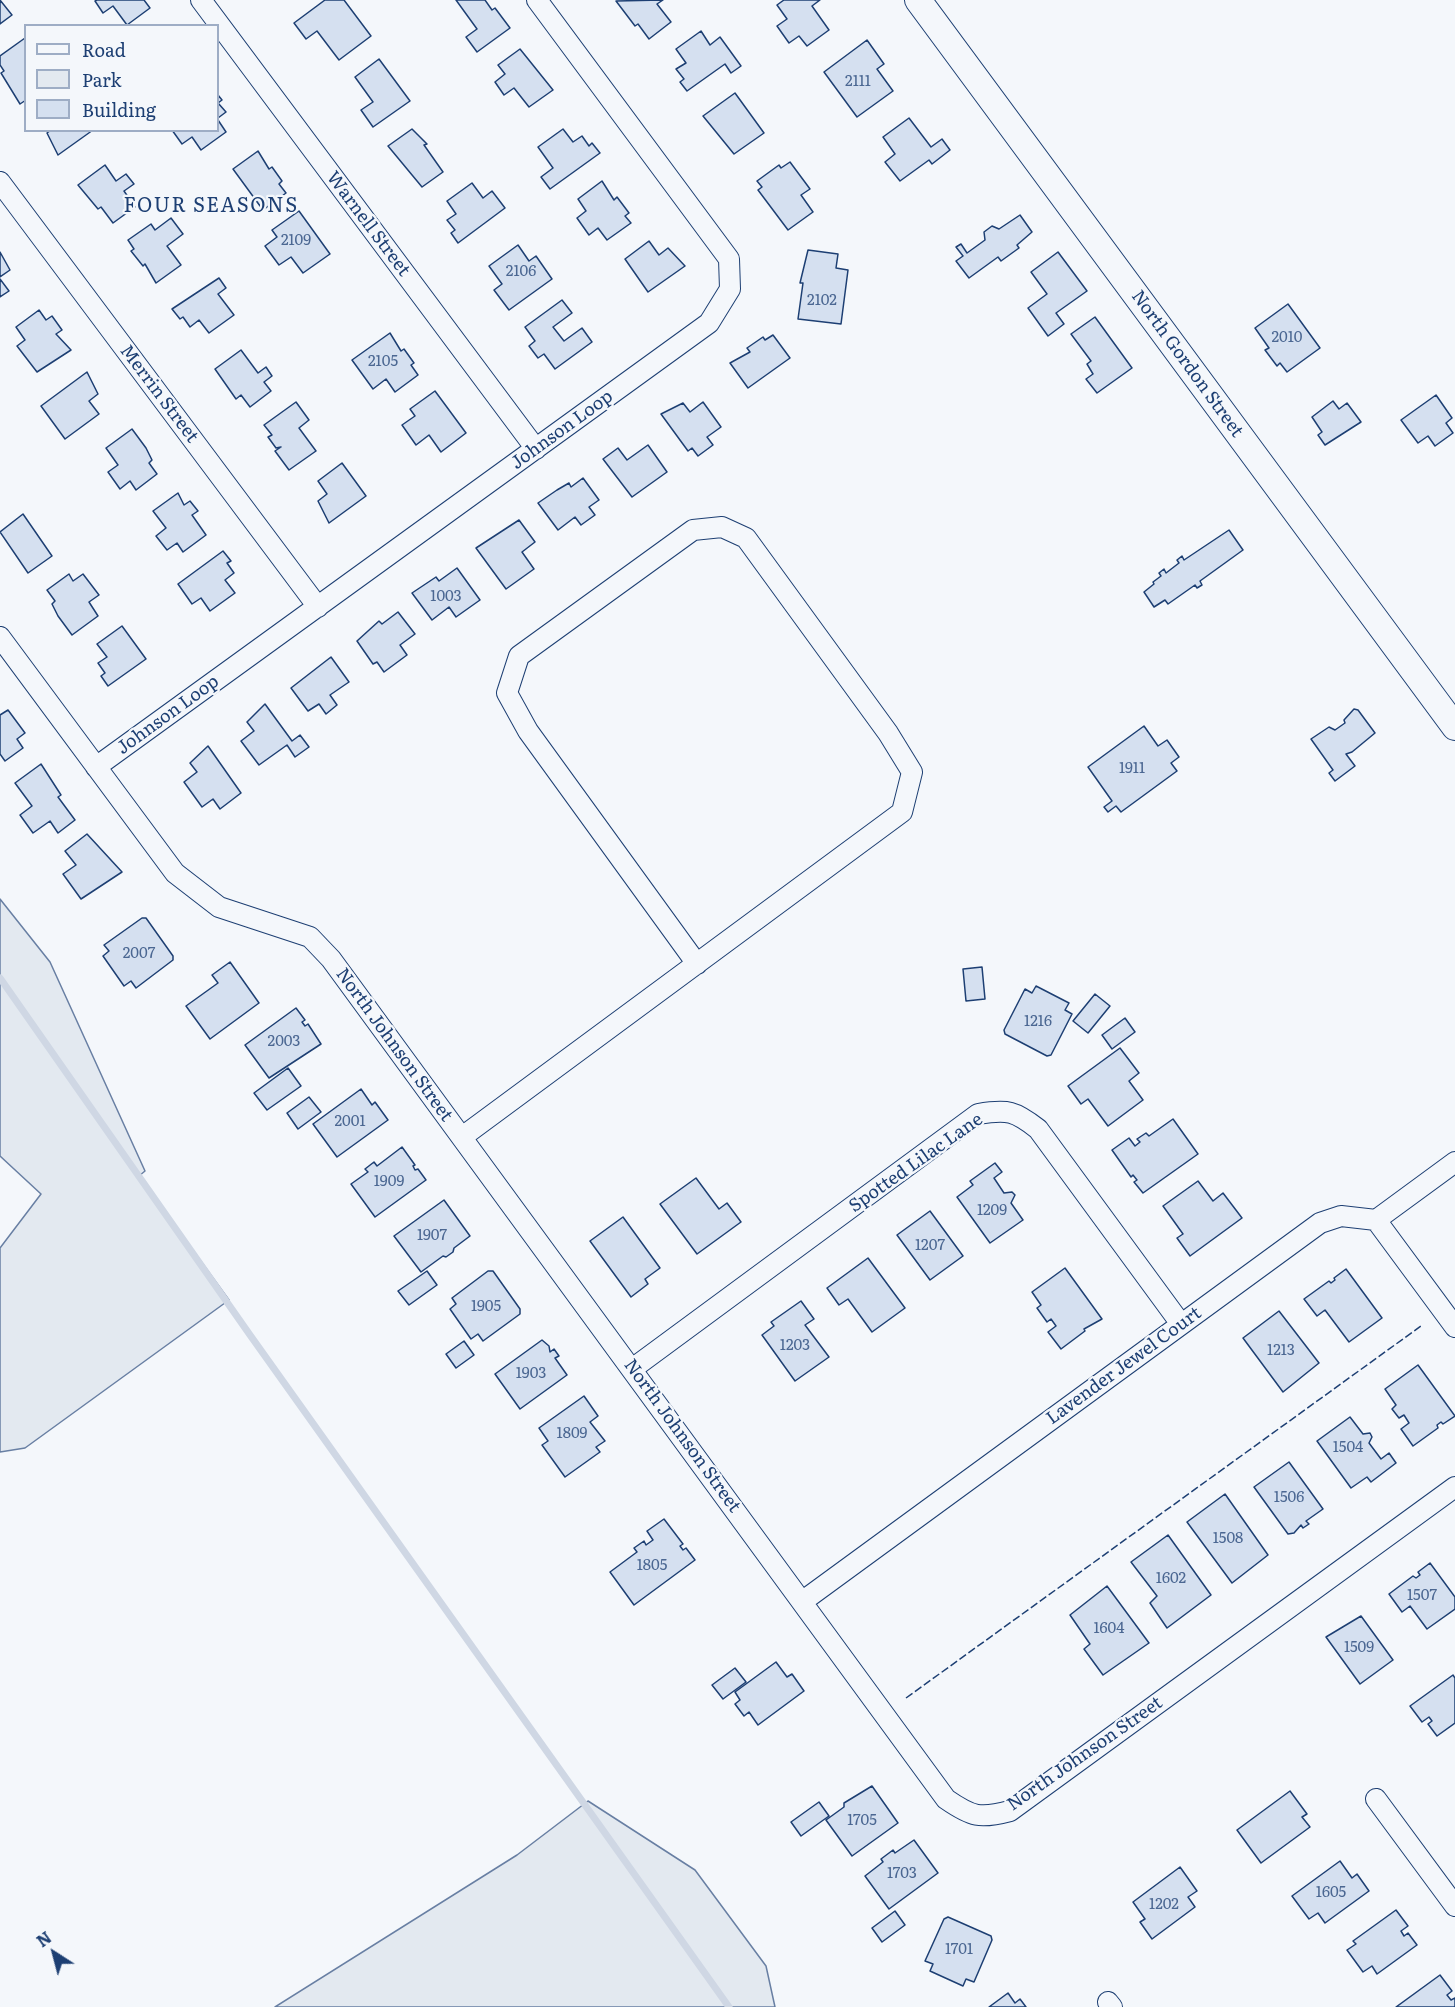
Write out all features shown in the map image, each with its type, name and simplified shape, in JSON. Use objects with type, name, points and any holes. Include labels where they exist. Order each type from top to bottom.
[{"type":"street","name":"Warnell Street","points":[[201,0],[219,24]]},
{"type":"street","name":"Johnson Loop","points":[[96,767],[709,323],[730,289],[729,259],[537,0]]},
{"type":"street","name":"North Gordon Street","points":[[918,0],[1455,727]]},
{"type":"street","name":"Warnell Street","points":[[219,24],[536,449]]},
{"type":"street","name":"Merrin Street","points":[[0,182],[318,607]]},
{"type":"street","points":[[462,1137],[697,964],[902,812],[912,772],[888,733],[746,538],[722,527],[693,530],[519,656],[507,693],[528,731],[697,964]]},
{"type":"street","name":"North Johnson Street","points":[[0,637],[175,873],[199,894],[219,907],[310,937],[331,959],[946,1798],[965,1812],[985,1817],[1010,1811],[1455,1487]]},
{"type":"street","name":"Spotted Lilac Lane","points":[[632,1369],[978,1114],[999,1111],[1018,1113],[1038,1129],[1181,1324]]},
{"type":"street","points":[[1455,1162],[1376,1220],[1455,1327]]},
{"type":"street","name":"Lavender Jewel Court","points":[[803,1601],[1320,1223],[1341,1216],[1376,1220]]},
{"type":"street","points":[[1376,1799],[1455,1906]]},
{"type":"green space","points":[[0,899],[50,962],[145,1171],[139,1176],[229,1300],[25,1448],[0,1452],[0,1248],[41,1194],[0,1156]]},
{"type":"green space","points":[[588,1801],[695,1870],[766,1966],[775,2007],[275,2007],[517,1855]]},
{"type":"building","points":[[0,0],[12,15],[0,24]]},
{"type":"building","points":[[144,0],[150,8],[126,24],[113,6],[103,13],[95,1]]},
{"type":"building","points":[[325,0],[344,0],[371,36],[339,60],[317,31],[306,39],[294,23]]},
{"type":"building","points":[[456,0],[485,0],[492,10],[495,8],[510,28],[477,52],[466,37],[477,29]]},
{"type":"building","points":[[663,0],[657,4],[671,22],[649,39],[638,24],[635,26],[616,1]]},
{"type":"building","points":[[784,0],[820,0],[812,6],[829,30],[807,46],[799,36],[789,43],[777,26],[787,19],[777,5]]},
{"type":"building","points":[[701,31],[710,45],[720,37],[741,66],[731,73],[725,64],[687,91],[680,82],[684,79],[676,69],[686,63],[676,49]]},
{"type":"building","points":[[24,39],[24,101],[20,104],[1,73],[4,71],[0,65],[0,56]]},
{"type":"building","points":[[867,40],[884,64],[877,69],[893,91],[857,117],[824,72]]},
{"type":"building","points":[[520,49],[553,90],[529,107],[514,88],[504,95],[495,82],[505,74],[498,65]]},
{"type":"building","points":[[379,59],[410,101],[373,127],[361,110],[373,102],[355,77]]},
{"type":"building","points":[[735,93],[764,133],[734,154],[703,116]]},
{"type":"building","points":[[219,104],[226,112],[219,117]]},
{"type":"building","points":[[909,118],[931,147],[942,139],[950,150],[932,164],[929,160],[900,181],[885,162],[895,154],[883,137]]},
{"type":"building","points":[[219,122],[226,132],[201,150],[192,137],[182,144],[173,132],[219,132]]},
{"type":"building","points":[[412,129],[427,144],[424,145],[443,172],[422,187],[388,146]]},
{"type":"building","points":[[563,129],[573,142],[582,136],[589,146],[592,143],[600,153],[550,189],[541,177],[553,168],[538,147]]},
{"type":"building","points":[[48,132],[90,132],[58,155]]},
{"type":"building","points":[[258,151],[269,169],[272,167],[282,181],[279,184],[286,193],[263,210],[233,169]]},
{"type":"building","points":[[790,162],[810,189],[801,195],[813,212],[788,230],[758,190],[762,187],[757,181],[779,165],[781,168]]},
{"type":"building","points":[[105,165],[116,181],[126,174],[134,184],[124,191],[135,207],[113,223],[101,207],[98,209],[78,185]]},
{"type":"building","points":[[602,181],[614,200],[617,197],[629,213],[625,216],[631,223],[607,240],[598,228],[589,235],[577,218],[586,211],[578,199]]},
{"type":"building","points":[[472,183],[483,198],[492,191],[505,208],[458,243],[451,233],[455,230],[447,220],[456,214],[447,201]]},
{"type":"building","points":[[299,211],[330,254],[303,273],[291,257],[279,265],[265,246],[277,237],[272,230]]},
{"type":"building","points":[[1020,215],[1032,232],[1017,245],[1019,248],[1001,261],[998,257],[969,278],[956,261],[963,256],[956,247],[961,244],[967,253],[985,240],[984,232],[992,226],[999,229]]},
{"type":"building","points":[[171,218],[183,234],[167,246],[181,265],[156,283],[145,264],[143,266],[131,251],[134,249],[128,240],[151,224],[155,230]]},
{"type":"building","points":[[649,241],[659,255],[668,248],[685,266],[648,292],[625,259]]},
{"type":"building","points":[[518,245],[529,261],[536,256],[552,279],[509,310],[494,290],[502,284],[489,266]]},
{"type":"building","points":[[808,250],[838,254],[836,268],[848,270],[841,324],[798,319],[803,283],[800,283]]},
{"type":"building","points":[[0,252],[10,270],[0,277]]},
{"type":"building","points":[[1058,252],[1087,291],[1056,313],[1064,324],[1048,336],[1028,308],[1047,294],[1031,272]]},
{"type":"building","points":[[219,278],[226,288],[218,294],[234,315],[209,333],[199,320],[190,327],[183,317],[180,319],[172,309]]},
{"type":"building","points":[[0,279],[9,291],[0,297]]},
{"type":"building","points":[[562,300],[572,313],[553,327],[564,341],[582,328],[592,342],[555,369],[544,354],[538,358],[529,346],[535,341],[525,327]]},
{"type":"building","points":[[1288,304],[1320,348],[1287,372],[1280,363],[1277,366],[1265,350],[1269,348],[1255,328]]},
{"type":"building","points":[[39,310],[46,320],[52,316],[62,330],[56,334],[71,350],[37,372],[17,346],[25,340],[16,327]]},
{"type":"building","points":[[1095,317],[1132,368],[1097,393],[1086,379],[1093,374],[1087,364],[1091,361],[1071,334]]},
{"type":"building","points":[[390,333],[401,351],[404,349],[414,363],[411,365],[418,375],[395,392],[386,379],[373,389],[352,360]]},
{"type":"building","points":[[773,335],[790,358],[748,388],[730,363],[750,352],[747,348],[763,337],[765,340]]},
{"type":"building","points":[[241,350],[258,373],[266,367],[272,376],[264,382],[271,391],[250,407],[241,395],[236,399],[215,369]]},
{"type":"building","points":[[87,372],[98,394],[89,401],[99,414],[65,439],[41,406]]},
{"type":"building","points":[[435,391],[466,433],[441,452],[429,435],[416,445],[402,425],[415,416],[410,409]]},
{"type":"building","points":[[1436,395],[1452,418],[1446,423],[1453,433],[1435,446],[1428,436],[1418,443],[1401,420]]},
{"type":"building","points":[[1333,401],[1339,409],[1347,403],[1361,422],[1325,445],[1318,435],[1322,432],[1312,417]]},
{"type":"building","points":[[296,402],[309,420],[299,428],[316,451],[289,470],[275,451],[281,447],[276,448],[268,437],[272,435],[264,425]]},
{"type":"building","points":[[703,402],[721,427],[707,437],[713,445],[698,456],[692,448],[688,451],[661,414],[683,403],[690,412]]},
{"type":"building","points":[[132,429],[146,448],[152,460],[149,463],[157,474],[136,490],[130,481],[120,489],[108,472],[118,465],[106,448]]},
{"type":"building","points":[[648,445],[667,472],[632,497],[603,459],[618,448],[627,460]]},
{"type":"building","points":[[342,463],[366,496],[329,523],[318,501],[327,494],[318,481]]},
{"type":"building","points":[[583,478],[599,500],[589,507],[595,515],[581,525],[575,517],[558,530],[538,503],[569,483],[571,487]]},
{"type":"building","points":[[178,493],[184,505],[190,501],[198,511],[192,515],[206,535],[183,552],[177,543],[167,550],[156,536],[166,528],[153,511]]},
{"type":"building","points":[[23,514],[52,556],[28,573],[0,532]]},
{"type":"building","points":[[519,520],[535,542],[522,552],[534,569],[506,589],[476,548]]},
{"type":"building","points":[[1229,530],[1243,550],[1200,581],[1202,585],[1197,588],[1195,585],[1168,604],[1165,600],[1154,607],[1144,592],[1161,576],[1159,573],[1164,569],[1166,573],[1179,563],[1177,560],[1182,556],[1184,560]]},
{"type":"building","points":[[223,551],[231,561],[227,563],[234,573],[225,580],[235,593],[210,611],[201,598],[192,604],[178,584]]},
{"type":"building","points":[[457,568],[480,600],[456,617],[449,607],[432,620],[412,593],[436,577],[439,581]]},
{"type":"building","points":[[69,574],[73,581],[83,574],[99,595],[89,602],[98,616],[72,635],[58,616],[52,604],[55,601],[47,590]]},
{"type":"building","points":[[398,612],[415,634],[400,645],[407,655],[384,672],[377,662],[373,664],[357,641],[379,621],[382,624]]},
{"type":"building","points":[[122,626],[146,659],[108,686],[101,676],[105,673],[98,663],[107,657],[97,644]]},
{"type":"building","points":[[331,657],[349,682],[330,695],[337,705],[326,714],[319,704],[308,711],[291,688]]},
{"type":"building","points":[[265,704],[292,741],[300,735],[309,747],[295,757],[287,745],[259,765],[241,741],[254,731],[247,722]]},
{"type":"building","points":[[1354,709],[1358,710],[1375,733],[1352,752],[1346,754],[1355,766],[1335,781],[1329,773],[1333,770],[1311,739],[1329,727],[1335,730],[1345,723],[1344,720]]},
{"type":"building","points":[[8,710],[25,733],[17,739],[23,748],[5,761],[0,754],[0,715]]},
{"type":"building","points":[[1144,726],[1158,746],[1167,740],[1179,757],[1171,763],[1177,771],[1121,812],[1116,806],[1108,812],[1104,807],[1112,801],[1088,767]]},
{"type":"building","points":[[208,746],[241,793],[220,809],[213,799],[202,807],[184,782],[197,772],[190,763]]},
{"type":"building","points":[[41,764],[61,795],[58,797],[75,820],[58,833],[50,821],[33,833],[20,815],[32,806],[15,783]]},
{"type":"building","points":[[87,834],[122,872],[81,899],[63,874],[76,865],[65,851]]},
{"type":"building","points":[[142,918],[146,918],[173,956],[173,960],[136,988],[131,981],[124,986],[103,956],[109,951],[104,945]]},
{"type":"building","points":[[230,962],[259,1003],[210,1039],[186,1006],[218,983],[212,975]]},
{"type":"building","points":[[982,967],[985,999],[966,1001],[963,969]]},
{"type":"building","points":[[1036,986],[1069,1003],[1065,1010],[1072,1014],[1051,1055],[1047,1056],[1005,1034],[1004,1030],[1025,989],[1032,993]]},
{"type":"building","points":[[1095,994],[1110,1006],[1088,1033],[1073,1021]]},
{"type":"building","points":[[296,1008],[305,1020],[302,1022],[305,1026],[308,1024],[321,1044],[269,1078],[245,1045]]},
{"type":"building","points":[[1125,1018],[1135,1032],[1112,1049],[1102,1035]]},
{"type":"building","points":[[1120,1048],[1139,1073],[1129,1081],[1143,1100],[1108,1126],[1088,1099],[1081,1104],[1068,1086]]},
{"type":"building","points":[[288,1068],[301,1086],[267,1110],[254,1093]]},
{"type":"building","points":[[361,1089],[372,1105],[375,1102],[388,1120],[337,1157],[313,1124]]},
{"type":"building","points":[[309,1097],[321,1112],[298,1129],[287,1113]]},
{"type":"building","points":[[1173,1119],[1198,1154],[1143,1193],[1134,1182],[1137,1180],[1133,1175],[1131,1177],[1112,1150],[1129,1138],[1135,1146],[1140,1142],[1137,1139],[1146,1133],[1149,1136]]},
{"type":"building","points":[[402,1147],[415,1165],[413,1166],[415,1170],[418,1169],[426,1180],[375,1217],[351,1184],[368,1172],[365,1169],[374,1162],[377,1166]]},
{"type":"building","points":[[995,1163],[1002,1172],[994,1178],[1004,1193],[1012,1192],[1015,1195],[1011,1203],[1023,1220],[990,1243],[957,1197],[973,1185],[970,1181]]},
{"type":"building","points":[[696,1178],[719,1209],[727,1203],[741,1222],[697,1254],[660,1204]]},
{"type":"building","points":[[1198,1181],[1213,1201],[1223,1193],[1242,1218],[1190,1256],[1177,1238],[1183,1234],[1163,1206]]},
{"type":"building","points":[[444,1200],[470,1236],[454,1248],[453,1252],[446,1257],[443,1256],[421,1272],[394,1236]]},
{"type":"building","points":[[930,1211],[963,1256],[930,1280],[897,1235]]},
{"type":"building","points":[[623,1217],[660,1268],[645,1279],[648,1284],[631,1297],[590,1241]]},
{"type":"building","points":[[868,1258],[905,1308],[872,1332],[848,1299],[839,1305],[827,1288]]},
{"type":"building","points":[[1065,1268],[1102,1319],[1084,1329],[1085,1331],[1061,1349],[1048,1332],[1056,1326],[1051,1319],[1047,1322],[1037,1308],[1041,1305],[1032,1292]]},
{"type":"building","points":[[1346,1269],[1382,1318],[1349,1342],[1325,1310],[1317,1316],[1304,1299],[1329,1281],[1331,1283]]},
{"type":"building","points":[[427,1271],[437,1285],[409,1305],[398,1291]]},
{"type":"building","points":[[488,1271],[493,1271],[520,1309],[520,1314],[483,1341],[478,1334],[471,1339],[450,1309],[456,1304],[452,1298]]},
{"type":"building","points":[[801,1301],[814,1319],[805,1325],[829,1357],[795,1381],[762,1335],[774,1326],[771,1322]]},
{"type":"building","points":[[1279,1311],[1319,1363],[1283,1392],[1243,1338]]},
{"type":"building","points":[[542,1340],[549,1346],[550,1352],[554,1349],[559,1356],[555,1358],[567,1375],[520,1409],[495,1374]]},
{"type":"building","points":[[464,1341],[474,1355],[456,1368],[446,1354]]},
{"type":"building","points":[[1418,1365],[1455,1416],[1443,1424],[1441,1422],[1437,1425],[1438,1428],[1413,1446],[1401,1429],[1409,1423],[1404,1415],[1399,1418],[1392,1409],[1396,1405],[1385,1389]]},
{"type":"building","points":[[584,1396],[598,1416],[590,1422],[605,1441],[596,1447],[600,1452],[565,1477],[542,1445],[548,1441],[539,1428]]},
{"type":"building","points":[[1350,1417],[1363,1434],[1370,1433],[1372,1437],[1369,1443],[1381,1459],[1389,1453],[1396,1463],[1371,1482],[1367,1477],[1351,1488],[1317,1441]]},
{"type":"building","points":[[1289,1462],[1323,1509],[1306,1521],[1309,1524],[1303,1528],[1301,1525],[1294,1533],[1288,1534],[1254,1487]]},
{"type":"building","points":[[1225,1494],[1268,1555],[1232,1583],[1187,1522]]},
{"type":"building","points":[[664,1519],[683,1544],[680,1546],[683,1550],[686,1548],[695,1560],[634,1605],[610,1572],[637,1552],[634,1548],[644,1541],[646,1545],[653,1540],[647,1531]]},
{"type":"building","points":[[1168,1535],[1211,1595],[1167,1628],[1150,1603],[1157,1596],[1131,1562]]},
{"type":"building","points":[[1430,1563],[1455,1597],[1455,1609],[1427,1629],[1410,1606],[1402,1612],[1389,1594],[1413,1576],[1416,1578],[1420,1575],[1418,1572]]},
{"type":"building","points":[[1107,1586],[1149,1643],[1103,1675],[1084,1649],[1090,1644],[1070,1615]]},
{"type":"building","points":[[1361,1616],[1393,1660],[1360,1684],[1326,1637]]},
{"type":"building","points":[[776,1662],[787,1677],[792,1674],[804,1691],[758,1725],[749,1712],[744,1716],[735,1704],[740,1700],[735,1692]]},
{"type":"building","points":[[735,1668],[746,1682],[723,1699],[712,1685]]},
{"type":"building","points":[[1453,1675],[1455,1678],[1455,1723],[1437,1736],[1428,1724],[1432,1721],[1429,1717],[1422,1722],[1410,1706]]},
{"type":"building","points":[[872,1786],[898,1823],[852,1856],[826,1820],[844,1807],[844,1803]]},
{"type":"building","points":[[1290,1791],[1307,1814],[1302,1817],[1310,1827],[1261,1863],[1237,1830]]},
{"type":"building","points":[[819,1802],[829,1816],[801,1836],[791,1822]]},
{"type":"building","points":[[914,1840],[938,1873],[889,1909],[865,1876],[883,1862],[881,1859],[893,1850],[895,1853]]},
{"type":"building","points":[[1340,1861],[1352,1878],[1357,1874],[1369,1891],[1325,1923],[1318,1913],[1309,1919],[1292,1896]]},
{"type":"building","points":[[1180,1867],[1197,1891],[1188,1897],[1195,1907],[1152,1939],[1140,1922],[1145,1919],[1133,1902]]},
{"type":"building","points":[[1396,1910],[1408,1926],[1401,1931],[1404,1936],[1408,1933],[1417,1945],[1377,1974],[1372,1966],[1363,1972],[1347,1950],[1356,1944],[1353,1941]]},
{"type":"building","points":[[895,1911],[905,1925],[882,1942],[872,1928]]},
{"type":"building","points":[[948,1917],[991,1936],[992,1940],[974,1982],[966,1979],[963,1986],[930,1971],[933,1964],[925,1961],[944,1919]]},
{"type":"building","points":[[1440,1975],[1452,1991],[1447,1995],[1451,2000],[1455,1998],[1455,2007],[1396,2007]]},
{"type":"building","points":[[1008,1993],[1015,2003],[1020,1999],[1026,2007],[989,2007]]},
{"type":"waterway","points":[[0,978],[250,1335],[729,2007]]},
{"type":"fence","points":[[906,1698],[1421,1326]]},
{"type":"district","name":"FOUR SEASONS","points":[[211,206]]}]
